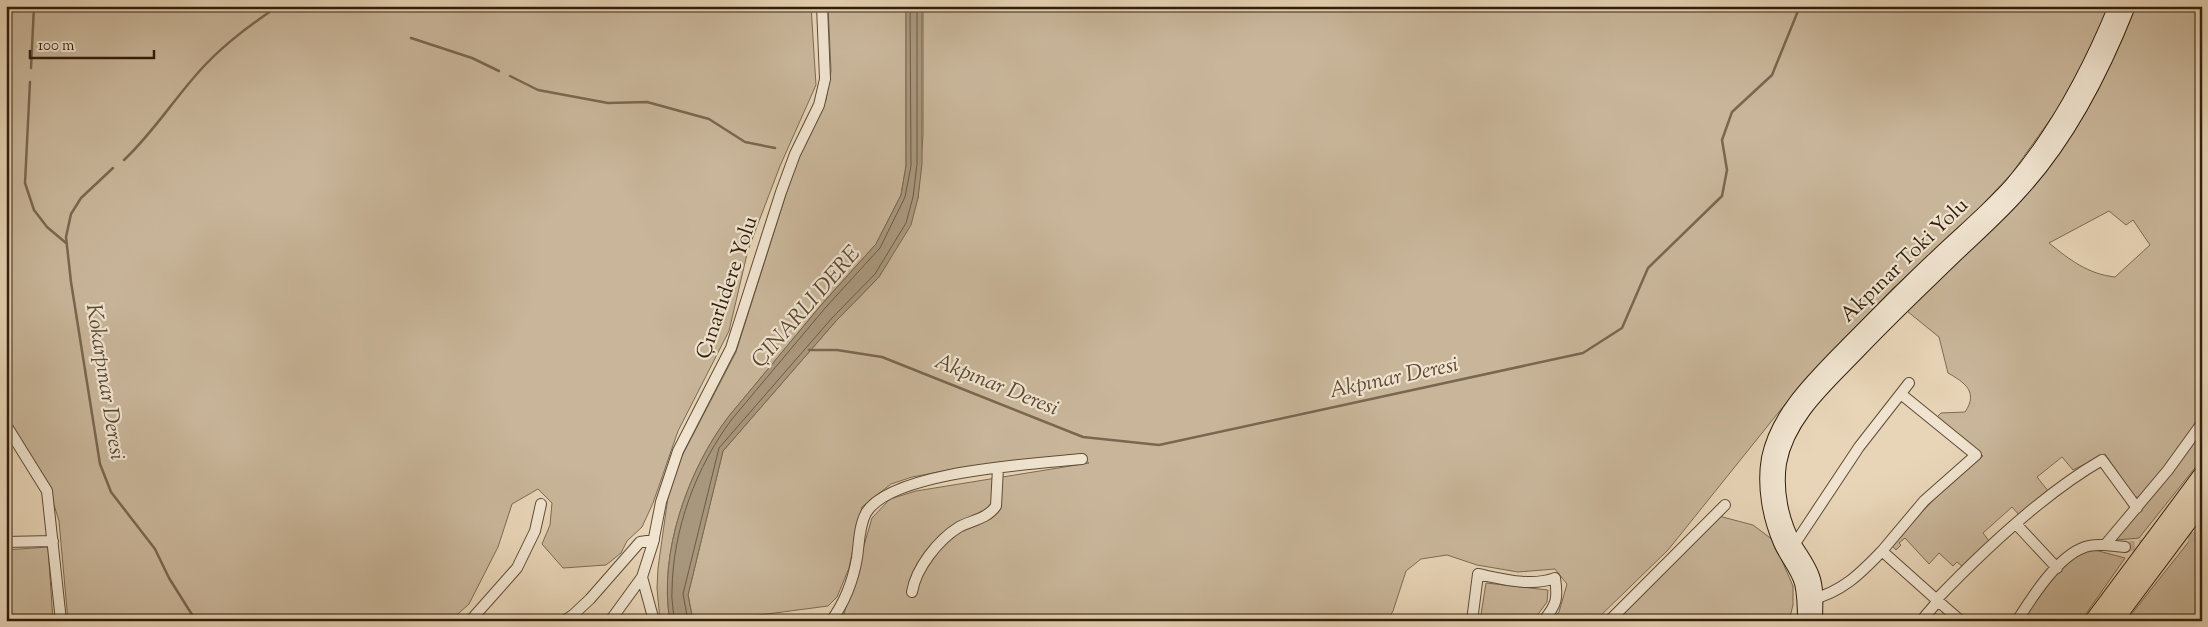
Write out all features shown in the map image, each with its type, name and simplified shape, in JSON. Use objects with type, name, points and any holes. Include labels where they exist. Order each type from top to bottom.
[{"type":"highway","points":[[2094,621],[2202,476]]},
{"type":"highway","points":[[2113,621],[2202,502]]},
{"type":"main road","name":"Akpınar Toki Yolu","points":[[1790,549],[1772,516],[1768,489],[1769,460],[1780,426],[1792,407],[1843,350],[2011,186],[2054,129],[2075,93],[2116,6]]},
{"type":"main road","name":"Akpınar Toki Yolu","points":[[1790,549],[1782,515],[1778,481],[1780,460],[1792,426],[1837,373],[1896,311],[2022,190],[2045,160],[2082,104],[2114,41],[2128,6]]},
{"type":"main road","points":[[1790,549],[1812,577],[1810,600],[1804,621]]},
{"type":"main road","points":[[1810,600],[1815,621]]},
{"type":"street","name":"Çınarlıdere Yolu","points":[[610,621],[642,577],[654,540],[661,502],[678,450],[731,348],[781,192],[795,154],[819,105],[824,78],[822,6]]},
{"type":"street","points":[[1790,549],[1859,447],[1909,383]]},
{"type":"street","points":[[1810,600],[1836,592],[1849,584],[1882,551],[1924,502],[1976,456],[1901,394]]},
{"type":"street","points":[[2105,545],[2168,470],[2202,423]]},
{"type":"street","points":[[6,424],[47,491],[61,621]]},
{"type":"street","points":[[831,621],[847,594],[856,560],[862,524],[865,514],[872,505],[898,489],[914,483],[998,468],[1082,459]]},
{"type":"street","points":[[1921,621],[1937,600],[1977,558],[2078,474],[2102,460],[2137,508]]},
{"type":"street","points":[[912,592],[916,578],[936,547],[947,536],[960,527],[993,511],[998,499],[998,468]]},
{"type":"street","points":[[470,621],[517,568],[535,531],[541,504]]},
{"type":"street","points":[[1610,621],[1725,505]]},
{"type":"street","points":[[2016,524],[2057,568]]},
{"type":"street","points":[[564,621],[590,599],[640,542],[654,540]]},
{"type":"street","points":[[6,542],[53,541]]},
{"type":"street","points":[[2017,621],[2036,590],[2079,549],[2086,546],[2105,545],[2125,547]]},
{"type":"street","points":[[1882,551],[1961,621]]},
{"type":"street","points":[[1472,621],[1478,574],[1506,580],[1542,583],[1555,578],[1558,596],[1549,614],[1543,621]]},
{"type":"street","points":[[642,577],[654,621]]},
{"type":"shaded area","points":[[6,6],[811,6],[816,85],[780,166],[748,250],[729,331],[678,431],[653,503],[642,527],[627,541],[621,553],[606,565],[563,568],[542,544],[550,525],[552,503],[538,489],[512,504],[498,547],[469,604],[450,621],[68,621],[59,521],[48,485],[6,419]]},
{"type":"shaded area","points":[[828,6],[906,6],[906,166],[901,195],[876,244],[822,304],[729,416],[714,437],[689,486],[680,513],[668,568],[667,595],[670,621],[660,621],[657,588],[658,568],[669,490],[682,456],[736,352],[787,191],[804,144],[826,100],[831,71]]},
{"type":"shaded area","points":[[923,6],[2109,6],[2088,54],[2057,110],[2012,173],[1964,224],[1893,288],[1803,382],[1668,550],[1595,621],[1551,621],[1559,612],[1567,584],[1555,569],[1518,572],[1477,565],[1447,555],[1421,559],[1406,571],[1393,611],[1387,621],[842,621],[872,518],[890,499],[916,491],[1089,463],[1077,456],[954,469],[912,477],[891,484],[862,507],[849,568],[837,597],[828,606],[714,621],[693,621],[688,595],[723,451],[836,321],[879,277],[918,198],[923,135]]},
{"type":"shaded area","points":[[2134,6],[2202,6],[2202,415],[2142,499],[2134,496],[2105,454],[2073,470],[2062,457],[2037,477],[2049,492],[2020,516],[2012,507],[1983,533],[1989,541],[1962,566],[1957,562],[1953,566],[1939,553],[1929,564],[1905,538],[1899,543],[1901,545],[1896,550],[1891,545],[1939,494],[1983,456],[1937,417],[1941,413],[1965,412],[1969,405],[1970,393],[1964,384],[1948,373],[1939,337],[1907,311],[1941,278]],"holes":[[[2109,211],[2126,225],[2133,220],[2150,245],[2115,277],[2096,273],[2088,269],[2049,243]]]},
{"type":"shaded area","points":[[2202,431],[2202,459],[2139,538],[2117,540],[2116,537]]},
{"type":"shaded area","points":[[1715,515],[1753,525],[1773,540],[1793,586],[1793,605],[1789,621],[1609,621]]},
{"type":"shaded area","points":[[2202,525],[2202,621],[2126,621]]},
{"type":"shaded area","points":[[48,547],[53,621],[6,621],[6,550]]},
{"type":"shaded area","points":[[2091,549],[2125,558],[2081,621],[2022,621],[2043,590],[2061,569],[2080,553]]},
{"type":"shaded area","points":[[1486,583],[1548,590],[1547,602],[1533,621],[1480,621]]},
{"type":"water","points":[[906,6],[922,6],[922,164],[918,198],[911,225],[879,277],[836,321],[723,451],[688,595],[693,621],[670,621],[667,595],[668,568],[673,541],[689,486],[714,437],[729,416],[822,304],[876,244],[901,195],[906,166]]},
{"type":"waterway","points":[[31,68],[34,6]]},
{"type":"waterway","name":"Kokarpınar Deresi","points":[[124,160],[146,137],[195,76],[214,56],[240,33],[278,6]]},
{"type":"waterway","name":"Akpınar Deresi","points":[[809,350],[837,350],[882,357],[1083,437],[1159,445],[1583,353],[1622,328],[1648,268],[1722,196],[1727,170],[1722,140],[1732,112],[1772,75],[1800,6]]},
{"type":"waterway","points":[[411,38],[472,58],[499,71]]},
{"type":"waterway","points":[[510,76],[538,90],[608,103],[647,102],[709,119],[745,142],[775,148]]},
{"type":"waterway","points":[[30,82],[25,183],[34,210],[47,227],[66,243]]},
{"type":"waterway","name":"Kokarpınar Deresi","points":[[113,168],[81,198],[71,214],[66,237],[71,282],[100,464],[111,492],[155,549],[169,578],[196,621]]},
{"type":"tunnel","points":[[2173,540],[2202,536]]},
{"type":"tunnel","points":[[2125,547],[2154,543]]},
{"type":"water label","name":"ÇINARLI DERE","points":[[807,308]]}]
